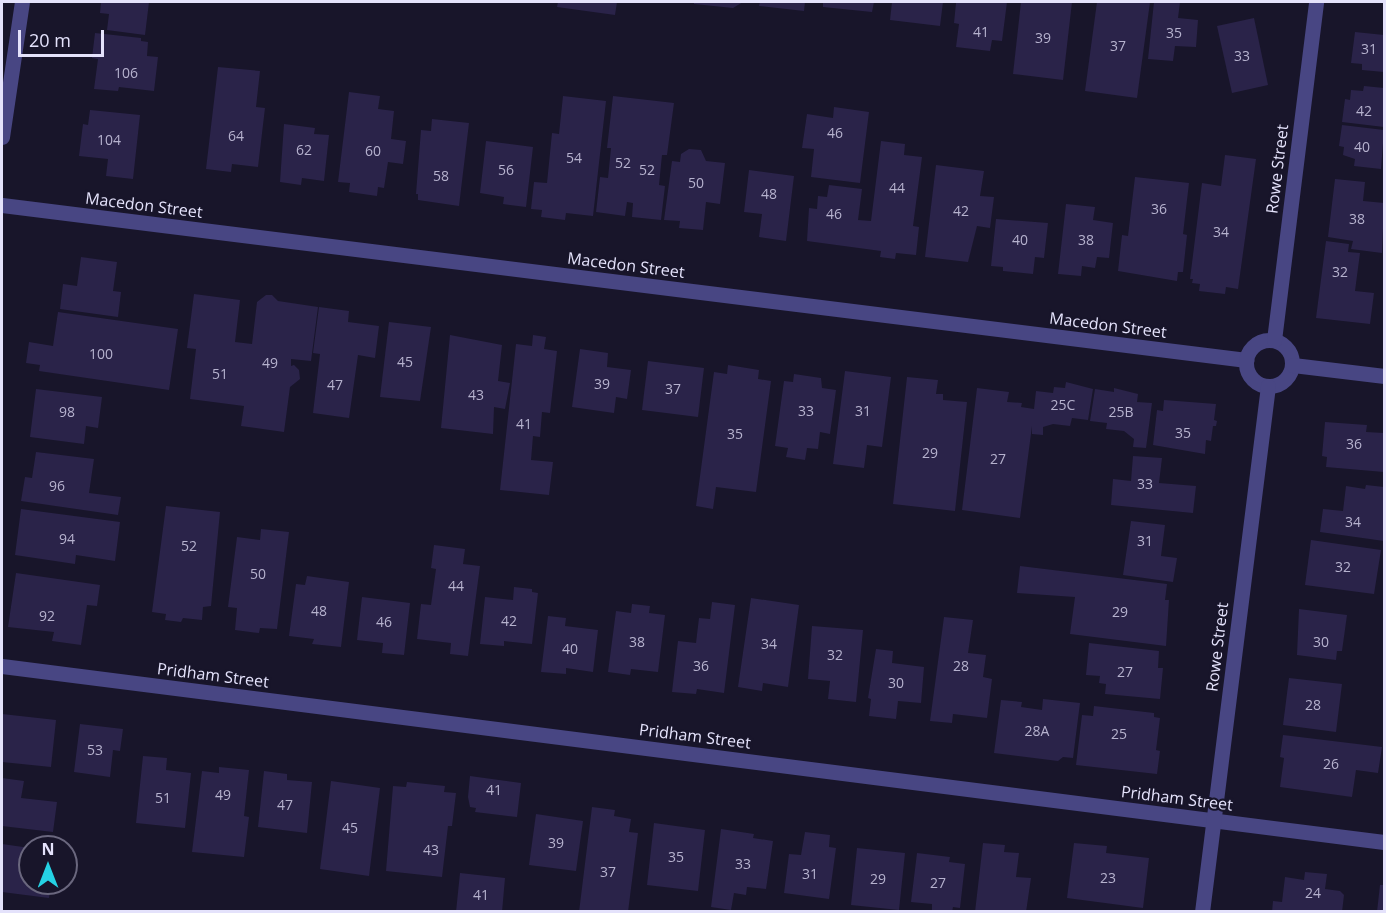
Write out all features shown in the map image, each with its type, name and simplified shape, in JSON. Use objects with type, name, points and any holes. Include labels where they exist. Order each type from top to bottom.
[{"type":"street","points":[[2,137],[22,2]]},
{"type":"street","name":"Rowe Street","points":[[1274,340],[1316,2]]},
{"type":"street","name":"Macedon Street","points":[[2,206],[1246,360]]},
{"type":"street","points":[[1261,340],[1274,340],[1287,347],[1293,365],[1285,381],[1268,386],[1251,378],[1246,360],[1254,345],[1261,340]]},
{"type":"street","points":[[1293,365],[1384,376]]},
{"type":"street","name":"Rowe Street","points":[[1202,912],[1268,386]]},
{"type":"street","name":"Pridham Street","points":[[2,666],[1384,842]]},
{"type":"building","points":[[101,2],[149,2],[145,35],[107,30],[109,14],[100,13]]},
{"type":"building","points":[[558,2],[617,2],[615,15],[557,7]]},
{"type":"building","points":[[694,2],[743,2],[733,8],[694,4]]},
{"type":"building","points":[[760,2],[805,2],[804,11],[759,6]]},
{"type":"building","points":[[823,2],[874,2],[872,12],[823,7]]},
{"type":"building","points":[[892,2],[943,2],[940,26],[890,20]]},
{"type":"building","points":[[1007,2],[1002,41],[992,40],[990,51],[956,47],[959,24],[954,23],[956,3]]},
{"type":"building","points":[[1021,2],[1072,2],[1063,80],[1013,74]]},
{"type":"building","points":[[1097,2],[1150,2],[1137,98],[1085,91]]},
{"type":"building","points":[[1154,2],[1180,2],[1178,18],[1198,20],[1196,47],[1175,46],[1173,61],[1148,59]]},
{"type":"building","points":[[1254,18],[1268,85],[1232,93],[1217,26]]},
{"type":"building","points":[[1355,32],[1384,35],[1384,72],[1362,70],[1362,64],[1351,63]]},
{"type":"building","points":[[95,33],[141,38],[141,41],[148,42],[147,56],[158,57],[154,91],[119,87],[118,91],[94,89],[98,59],[92,58]]},
{"type":"building","points":[[218,67],[260,71],[256,107],[265,108],[258,167],[232,164],[231,172],[206,169]]},
{"type":"building","points":[[1364,86],[1384,88],[1384,127],[1342,122],[1345,99],[1350,100],[1351,90],[1363,91]]},
{"type":"building","points":[[349,92],[380,96],[378,109],[394,111],[391,139],[406,141],[403,164],[388,162],[384,188],[378,187],[377,196],[349,192],[350,183],[338,182]]},
{"type":"building","points":[[563,96],[606,101],[593,216],[566,213],[565,220],[541,217],[542,210],[531,209],[534,182],[547,183],[552,133],[559,134]]},
{"type":"building","points":[[613,96],[674,103],[667,155],[662,155],[659,185],[665,186],[661,220],[632,217],[633,203],[627,202],[625,216],[596,212],[600,177],[608,178],[611,148],[607,148]]},
{"type":"building","points":[[834,107],[869,112],[860,183],[811,177],[814,149],[802,148],[807,114],[833,118]]},
{"type":"building","points":[[90,110],[140,115],[133,179],[106,176],[108,159],[79,156],[83,124],[88,125]]},
{"type":"building","points":[[432,119],[469,123],[459,206],[418,200],[418,194],[416,194],[421,130],[431,131]]},
{"type":"building","points":[[284,124],[315,128],[314,134],[329,135],[324,181],[302,178],[301,185],[280,182]]},
{"type":"building","points":[[1342,125],[1384,130],[1381,169],[1354,166],[1355,159],[1343,155],[1344,147],[1339,146]]},
{"type":"building","points":[[486,141],[533,147],[526,207],[503,204],[504,197],[480,193]]},
{"type":"building","points":[[881,141],[905,144],[904,155],[922,157],[913,226],[919,227],[916,255],[896,253],[895,259],[880,257],[881,251],[807,241],[809,208],[817,209],[818,196],[827,197],[829,185],[862,189],[858,220],[871,221]]},
{"type":"building","points":[[689,149],[701,150],[706,161],[725,163],[720,204],[706,202],[703,230],[679,228],[680,221],[664,220],[672,161],[680,162],[681,154]]},
{"type":"building","points":[[1225,155],[1256,159],[1238,289],[1226,287],[1225,294],[1199,291],[1200,284],[1192,283],[1193,279],[1190,279],[1202,183],[1221,186]]},
{"type":"building","points":[[936,165],[984,171],[980,196],[994,197],[990,228],[977,226],[968,262],[925,257]]},
{"type":"building","points":[[749,170],[794,176],[786,241],[759,237],[762,214],[744,212]]},
{"type":"building","points":[[1135,177],[1189,183],[1183,234],[1187,235],[1183,272],[1178,272],[1177,281],[1118,271],[1122,235],[1128,236]]},
{"type":"building","points":[[1335,179],[1365,182],[1363,201],[1384,203],[1382,253],[1351,249],[1353,241],[1328,237]]},
{"type":"building","points":[[1066,204],[1095,207],[1093,220],[1113,223],[1109,258],[1097,257],[1095,268],[1082,266],[1081,276],[1058,274]]},
{"type":"building","points":[[996,219],[1048,223],[1044,258],[1035,257],[1033,274],[1003,271],[1003,267],[991,266]]},
{"type":"building","points":[[1326,241],[1349,244],[1348,252],[1360,253],[1355,291],[1374,293],[1370,324],[1316,318]]},
{"type":"building","points":[[81,257],[117,262],[113,291],[121,292],[118,317],[60,309],[63,284],[77,286]]},
{"type":"building","points":[[194,294],[240,300],[235,342],[252,344],[257,302],[266,295],[272,295],[278,301],[318,307],[311,361],[291,359],[291,366],[294,365],[299,370],[300,379],[290,387],[284,432],[241,426],[244,406],[190,399],[196,349],[187,348]]},
{"type":"building","points":[[319,307],[349,311],[348,322],[379,326],[375,358],[358,355],[349,418],[313,413],[320,354],[313,353]]},
{"type":"building","points":[[58,312],[178,329],[169,390],[39,371],[40,365],[26,363],[29,342],[53,346]]},
{"type":"building","points":[[389,322],[431,327],[420,401],[380,397]]},
{"type":"building","points":[[450,335],[502,345],[498,381],[510,383],[505,409],[494,407],[493,434],[441,428]]},
{"type":"building","points":[[533,335],[546,337],[544,349],[557,351],[550,413],[542,412],[540,437],[533,436],[531,460],[553,462],[549,495],[500,490],[516,344],[532,346]]},
{"type":"building","points":[[580,349],[608,353],[607,367],[631,370],[627,399],[616,397],[614,413],[572,407]]},
{"type":"building","points":[[648,361],[704,368],[698,417],[642,410]]},
{"type":"building","points":[[728,365],[759,370],[758,379],[771,381],[756,492],[716,487],[713,509],[696,506],[714,372],[727,374]]},
{"type":"building","points":[[845,371],[891,377],[882,447],[867,445],[864,468],[833,464]]},
{"type":"building","points":[[794,374],[821,378],[822,388],[836,390],[830,434],[820,432],[818,449],[807,448],[805,460],[786,457],[788,448],[775,446],[784,381],[793,382]]},
{"type":"building","points":[[907,377],[938,380],[936,394],[943,394],[943,400],[967,402],[955,511],[893,504]]},
{"type":"building","points":[[1066,382],[1093,389],[1088,420],[1072,418],[1070,426],[1053,424],[1043,427],[1043,435],[1032,434],[1032,426],[1020,518],[962,510],[977,388],[1009,392],[1007,402],[1022,403],[1021,407],[1034,409],[1036,391],[1053,393],[1054,387],[1065,388]]},
{"type":"building","points":[[1114,388],[1138,394],[1137,402],[1152,403],[1146,448],[1133,447],[1134,439],[1124,431],[1106,429],[1107,423],[1090,421],[1095,389],[1114,392]]},
{"type":"building","points":[[36,389],[102,397],[98,428],[86,426],[84,444],[30,437]]},
{"type":"building","points":[[1164,400],[1216,404],[1214,420],[1217,421],[1216,426],[1213,426],[1211,441],[1206,440],[1205,454],[1153,445],[1157,410],[1163,411]]},
{"type":"building","points":[[1325,422],[1367,425],[1366,432],[1384,433],[1384,472],[1326,467],[1327,457],[1322,456]]},
{"type":"building","points":[[36,452],[94,459],[89,493],[121,497],[118,515],[21,501],[25,477],[32,478]]},
{"type":"building","points":[[1133,456],[1162,458],[1159,483],[1196,486],[1193,513],[1111,505],[1113,479],[1131,481]]},
{"type":"building","points":[[1366,485],[1384,487],[1384,541],[1320,532],[1323,509],[1343,511],[1346,486],[1365,489]]},
{"type":"building","points":[[166,506],[220,512],[211,606],[203,607],[202,620],[183,618],[181,622],[165,620],[166,614],[152,612]]},
{"type":"building","points":[[21,509],[120,522],[115,561],[76,555],[75,564],[15,555]]},
{"type":"building","points":[[1131,521],[1165,525],[1161,556],[1177,558],[1173,582],[1123,575]]},
{"type":"building","points":[[261,529],[289,532],[277,629],[260,628],[259,633],[235,630],[237,608],[228,607],[237,537],[260,540]]},
{"type":"building","points":[[1311,540],[1381,550],[1374,594],[1305,585]]},
{"type":"building","points":[[434,545],[465,549],[463,564],[480,566],[468,656],[450,654],[451,643],[417,639],[421,604],[431,605],[436,569],[431,568]]},
{"type":"building","points":[[1020,566],[1167,584],[1165,600],[1169,600],[1166,646],[1070,634],[1075,597],[1017,593]]},
{"type":"building","points":[[16,573],[100,585],[97,606],[87,605],[81,645],[52,641],[54,632],[8,627]]},
{"type":"building","points":[[307,576],[349,582],[341,647],[312,644],[314,639],[289,636],[296,584],[305,585]]},
{"type":"building","points":[[514,587],[532,589],[532,592],[538,593],[532,644],[504,641],[504,646],[480,644],[485,597],[513,600]]},
{"type":"building","points":[[362,597],[410,603],[404,655],[382,653],[383,643],[357,640]]},
{"type":"building","points":[[751,598],[799,605],[788,687],[763,683],[762,691],[738,687]]},
{"type":"building","points":[[712,602],[735,605],[724,693],[697,689],[696,694],[672,692],[678,641],[696,643],[699,618],[710,619]]},
{"type":"building","points":[[632,604],[650,606],[649,613],[665,615],[658,672],[631,669],[630,675],[608,672],[616,611],[631,613]]},
{"type":"building","points":[[1299,609],[1347,615],[1342,651],[1337,651],[1336,660],[1297,655]]},
{"type":"building","points":[[548,616],[566,618],[565,626],[598,630],[593,672],[566,668],[566,674],[541,672]]},
{"type":"building","points":[[944,617],[973,620],[968,653],[986,655],[983,677],[992,679],[987,718],[953,714],[952,723],[930,721]]},
{"type":"building","points":[[812,626],[863,630],[856,702],[828,699],[830,681],[808,679]]},
{"type":"building","points":[[1089,643],[1159,651],[1158,668],[1163,668],[1160,699],[1105,694],[1106,684],[1099,683],[1100,676],[1086,675]]},
{"type":"building","points":[[876,649],[893,651],[892,663],[924,667],[921,703],[898,701],[896,719],[869,716],[871,699],[868,698]]},
{"type":"building","points":[[1289,678],[1342,684],[1336,732],[1283,725]]},
{"type":"building","points":[[1043,699],[1080,703],[1073,758],[1063,757],[1058,761],[994,753],[1001,700],[1022,702],[1021,707],[1042,710]]},
{"type":"building","points":[[1094,706],[1154,713],[1154,717],[1160,718],[1156,750],[1160,751],[1157,774],[1076,765],[1082,715],[1093,716]]},
{"type":"building","points":[[2,714],[56,720],[51,767],[2,762]]},
{"type":"building","points":[[80,724],[123,729],[120,751],[113,750],[110,777],[74,772]]},
{"type":"building","points":[[1283,735],[1382,747],[1378,773],[1356,770],[1352,797],[1280,787],[1284,758],[1280,757]]},
{"type":"building","points":[[143,756],[167,758],[166,770],[191,773],[185,828],[136,823]]},
{"type":"building","points":[[219,767],[249,770],[244,816],[249,817],[244,857],[192,852],[202,771],[219,773]]},
{"type":"building","points":[[264,771],[287,774],[287,780],[312,782],[307,833],[258,827]]},
{"type":"building","points":[[470,776],[521,783],[517,817],[475,812],[476,808],[470,807],[468,797]]},
{"type":"building","points":[[2,778],[24,781],[21,798],[57,802],[53,832],[2,826]]},
{"type":"building","points":[[331,781],[380,788],[369,876],[320,869]]},
{"type":"building","points":[[407,782],[445,786],[444,792],[456,793],[452,826],[448,826],[442,877],[386,871],[393,786],[406,787]]},
{"type":"building","points":[[592,807],[615,810],[614,816],[631,819],[629,832],[638,833],[628,912],[579,912]]},
{"type":"building","points":[[536,814],[583,821],[576,871],[529,865]]},
{"type":"building","points":[[654,823],[705,830],[698,891],[647,885]]},
{"type":"building","points":[[721,829],[754,834],[753,838],[773,841],[766,889],[747,887],[746,895],[734,893],[731,910],[711,907]]},
{"type":"building","points":[[805,832],[830,835],[829,847],[836,848],[829,899],[784,893],[789,854],[801,855]]},
{"type":"building","points":[[983,843],[1005,845],[1004,852],[1019,853],[1016,877],[1031,878],[1026,912],[975,912]]},
{"type":"building","points":[[1074,843],[1107,846],[1106,853],[1149,858],[1143,908],[1067,898]]},
{"type":"building","points":[[2,844],[18,846],[18,894],[2,892]]},
{"type":"building","points":[[857,848],[905,853],[899,910],[851,905]]},
{"type":"building","points":[[917,853],[950,857],[949,862],[965,864],[960,908],[953,907],[952,912],[932,910],[932,904],[911,902]]},
{"type":"building","points":[[1305,872],[1327,874],[1325,889],[1340,891],[1344,895],[1342,912],[1272,912],[1273,901],[1282,902],[1285,877],[1304,880]]},
{"type":"building","points":[[460,873],[505,878],[502,912],[456,912]]},
{"type":"building","points":[[1380,885],[1384,885],[1384,912],[1377,912]]},
{"type":"building","points":[[26,895],[49,895],[49,898]]}]
